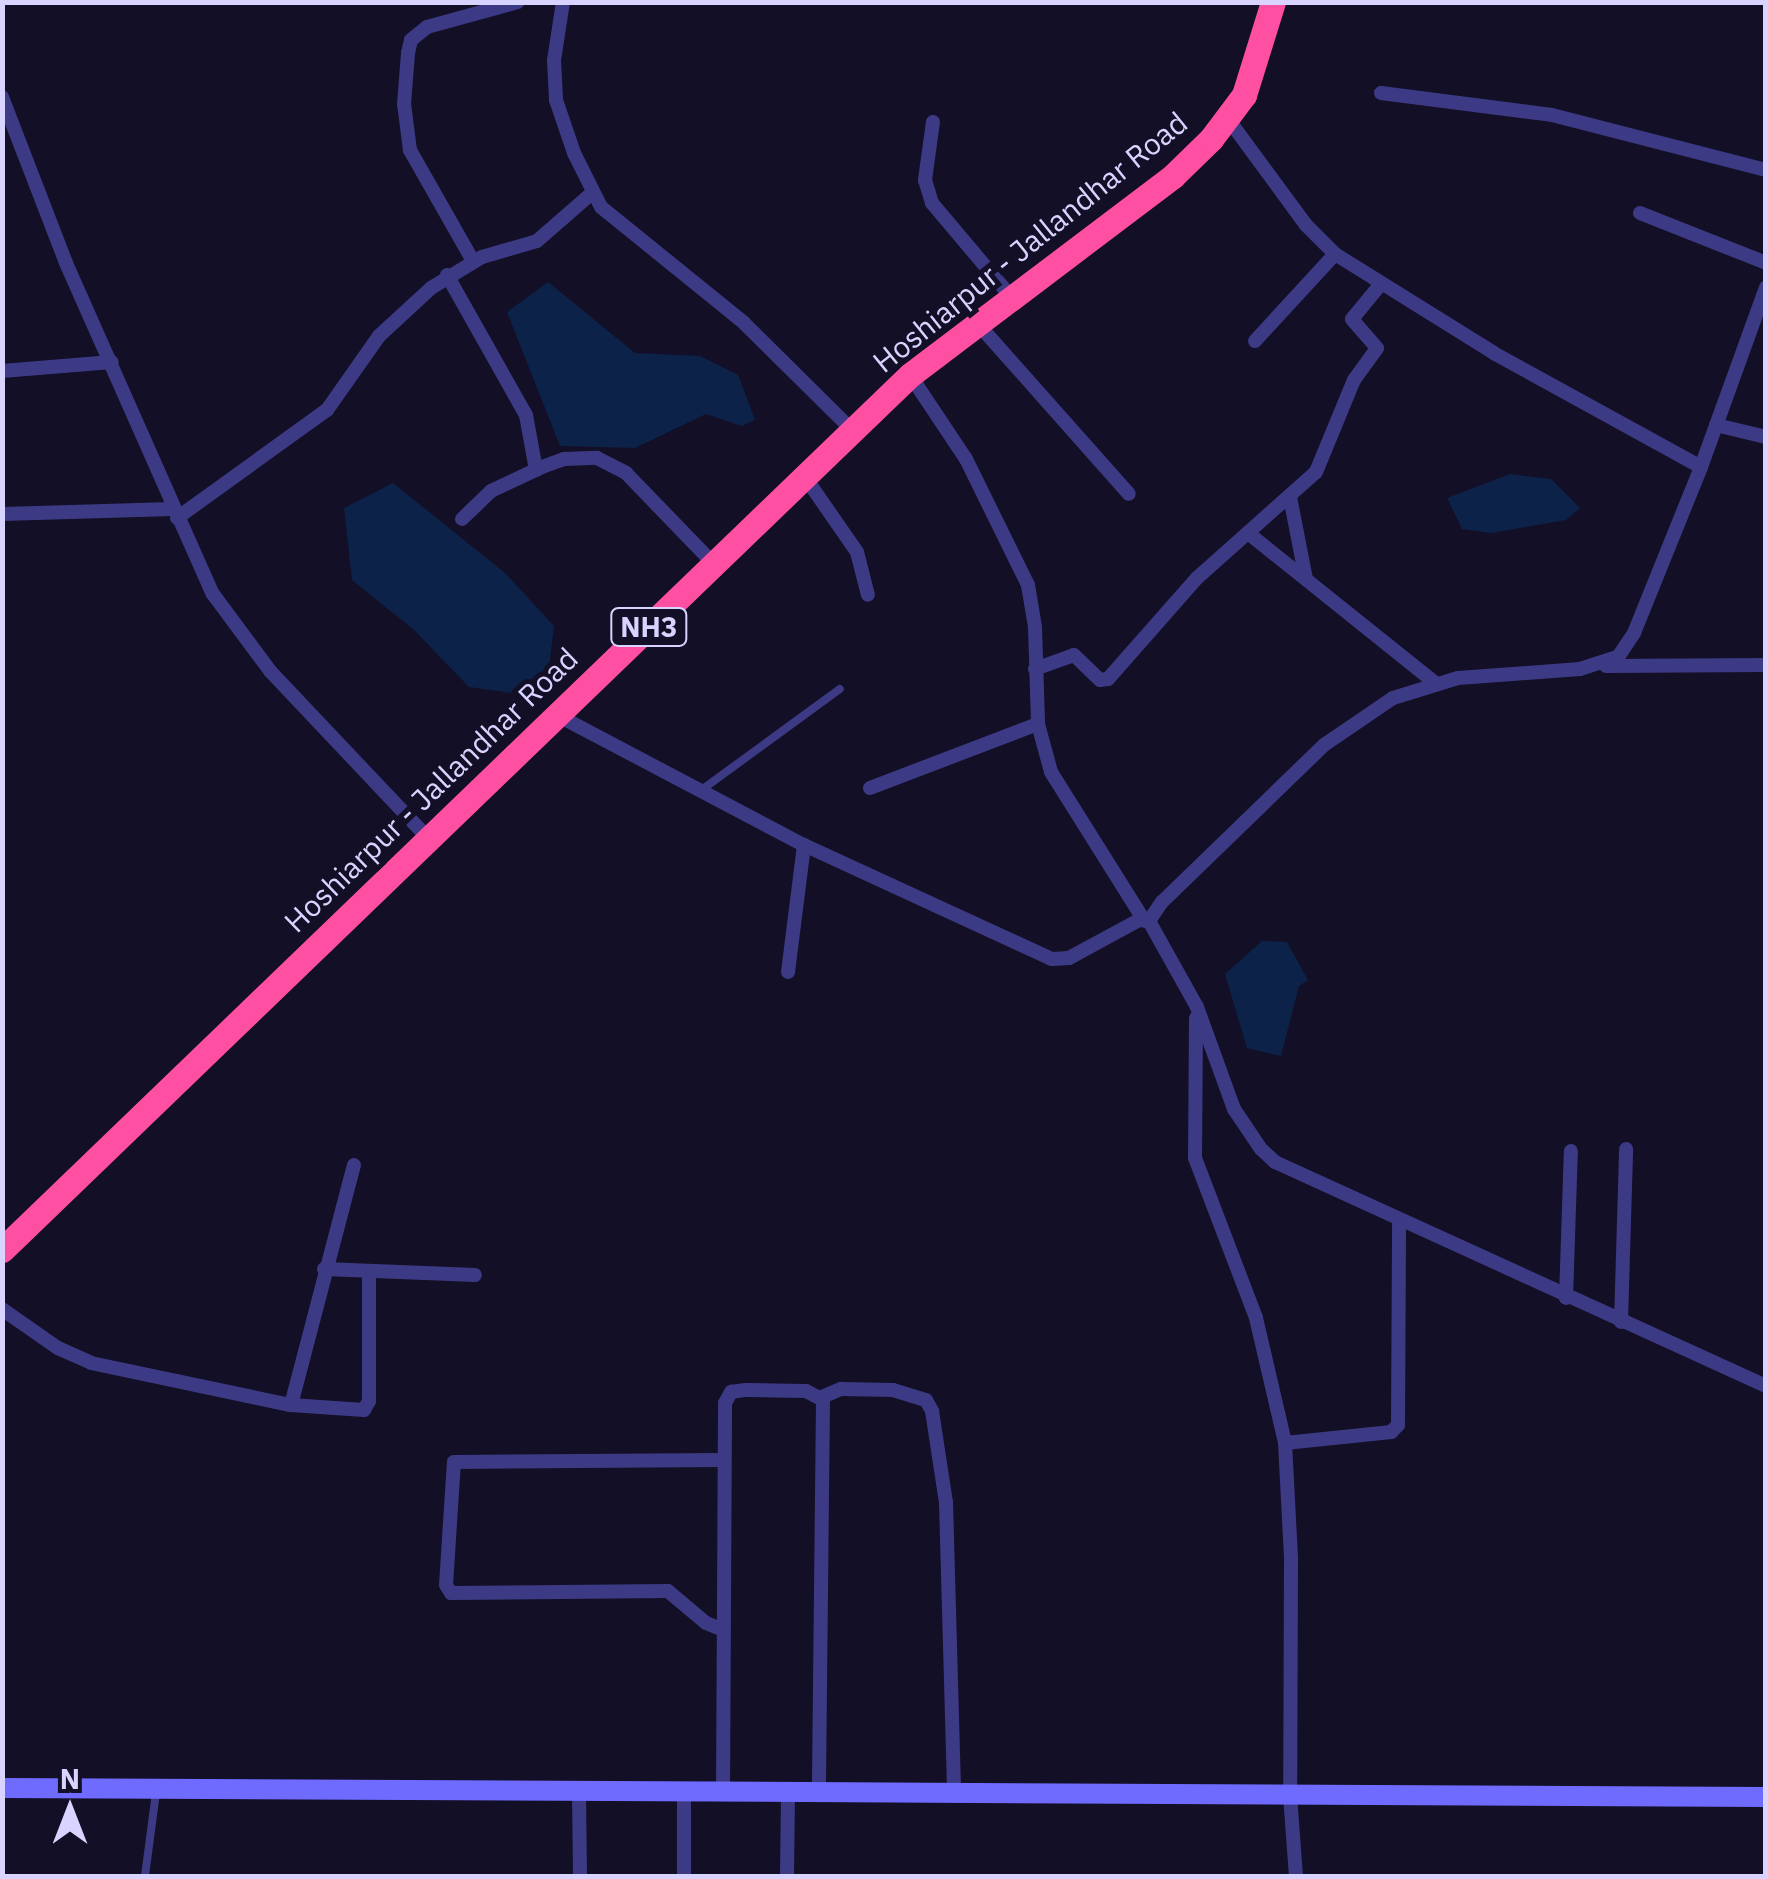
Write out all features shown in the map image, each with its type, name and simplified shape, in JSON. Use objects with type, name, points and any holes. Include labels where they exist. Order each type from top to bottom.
[{"type":"highway","name":"Hoshiarpur - Jallandhar Road","points":[[2,1250],[910,375],[1172,176],[1228,119],[1244,95],[1273,2]]},
{"type":"street","points":[[473,261],[410,150],[404,104],[408,53],[411,40],[426,27],[518,2]]},
{"type":"street","points":[[563,2],[554,60],[556,100],[592,193],[616,221],[761,339],[853,432]]},
{"type":"street","points":[[1381,94],[1552,116],[1766,170]]},
{"type":"street","points":[[4,105],[66,263],[214,594],[242,636],[428,838]]},
{"type":"street","points":[[1228,119],[1306,225],[1335,254],[1700,468]]},
{"type":"street","points":[[933,122],[924,180],[932,203],[1012,298]]},
{"type":"street","points":[[2,514],[175,514],[326,410],[379,336],[448,275],[473,261],[537,241],[592,193]]},
{"type":"street","points":[[1640,213],[1766,263]]},
{"type":"street","points":[[1254,341],[1335,254]]},
{"type":"street","points":[[448,275],[526,415],[536,470]]},
{"type":"street","points":[[1035,668],[1070,655],[1079,657],[1100,680],[1108,678],[1162,614],[1324,462],[1349,391],[1375,352],[1376,344],[1352,319],[1381,284]]},
{"type":"street","points":[[1600,666],[1618,657],[1634,633],[1700,468],[1766,286]]},
{"type":"street","points":[[978,324],[1130,494]]},
{"type":"street","points":[[2,371],[112,362]]},
{"type":"street","points":[[910,375],[970,468],[1028,585],[1036,627],[1038,724],[1060,790],[1146,920],[1197,1007],[1234,1109],[1261,1150],[1292,1172],[1766,1386]]},
{"type":"street","points":[[1716,425],[1766,437]]},
{"type":"street","points":[[462,519],[498,487],[536,470],[564,460],[608,461],[626,473],[714,564]]},
{"type":"street","points":[[805,477],[858,552],[868,596]]},
{"type":"street","points":[[1290,498],[1306,579]]},
{"type":"street","points":[[1248,533],[1435,683]]},
{"type":"street","points":[[557,715],[804,845],[1052,959],[1069,958],[1146,920],[1324,745],[1394,698],[1435,683],[1600,666],[1766,666]]},
{"type":"street","points":[[870,788],[1038,724]]},
{"type":"street","points":[[788,972],[804,845]]},
{"type":"street","points":[[1197,1007],[1195,1158],[1256,1318],[1285,1443],[1290,1524],[1290,1795],[1296,1876]]},
{"type":"street","points":[[1620,1322],[1626,1148]]},
{"type":"street","points":[[1566,1298],[1571,1151]]},
{"type":"street","points":[[291,1405],[354,1164]]},
{"type":"street","points":[[1285,1443],[1391,1432],[1398,1426],[1399,1222]]},
{"type":"street","points":[[324,1268],[476,1276]]},
{"type":"street","points":[[2,1310],[76,1358],[291,1405],[357,1410],[368,1407],[370,1271]]},
{"type":"street","points":[[723,1794],[725,1402],[730,1392],[806,1391],[822,1396],[841,1390],[893,1390],[926,1400],[932,1411],[946,1502],[954,1796]]},
{"type":"street","points":[[819,1795],[822,1396]]},
{"type":"street","points":[[722,1629],[706,1623],[674,1594],[660,1590],[451,1593],[446,1585],[454,1462],[723,1460]]},
{"type":"street","points":[[2,1788],[954,1796],[1766,1797]]},
{"type":"street","points":[[579,1794],[580,1876]]},
{"type":"street","points":[[684,1794],[684,1876]]},
{"type":"street","points":[[787,1876],[788,1794]]},
{"type":"lane","points":[[700,791],[840,689]]},
{"type":"lane","points":[[145,1876],[156,1788]]},
{"type":"water","points":[[548,282],[635,353],[700,356],[738,375],[755,420],[742,426],[706,414],[635,448],[560,446],[507,312]]},
{"type":"water","points":[[1510,474],[1551,479],[1580,508],[1566,520],[1491,533],[1462,529],[1447,498]]},
{"type":"water","points":[[393,483],[505,573],[554,626],[549,667],[512,693],[469,687],[414,630],[352,580],[344,508]]},
{"type":"water","points":[[1262,941],[1287,942],[1308,980],[1299,986],[1281,1056],[1247,1048],[1225,974]]}]
